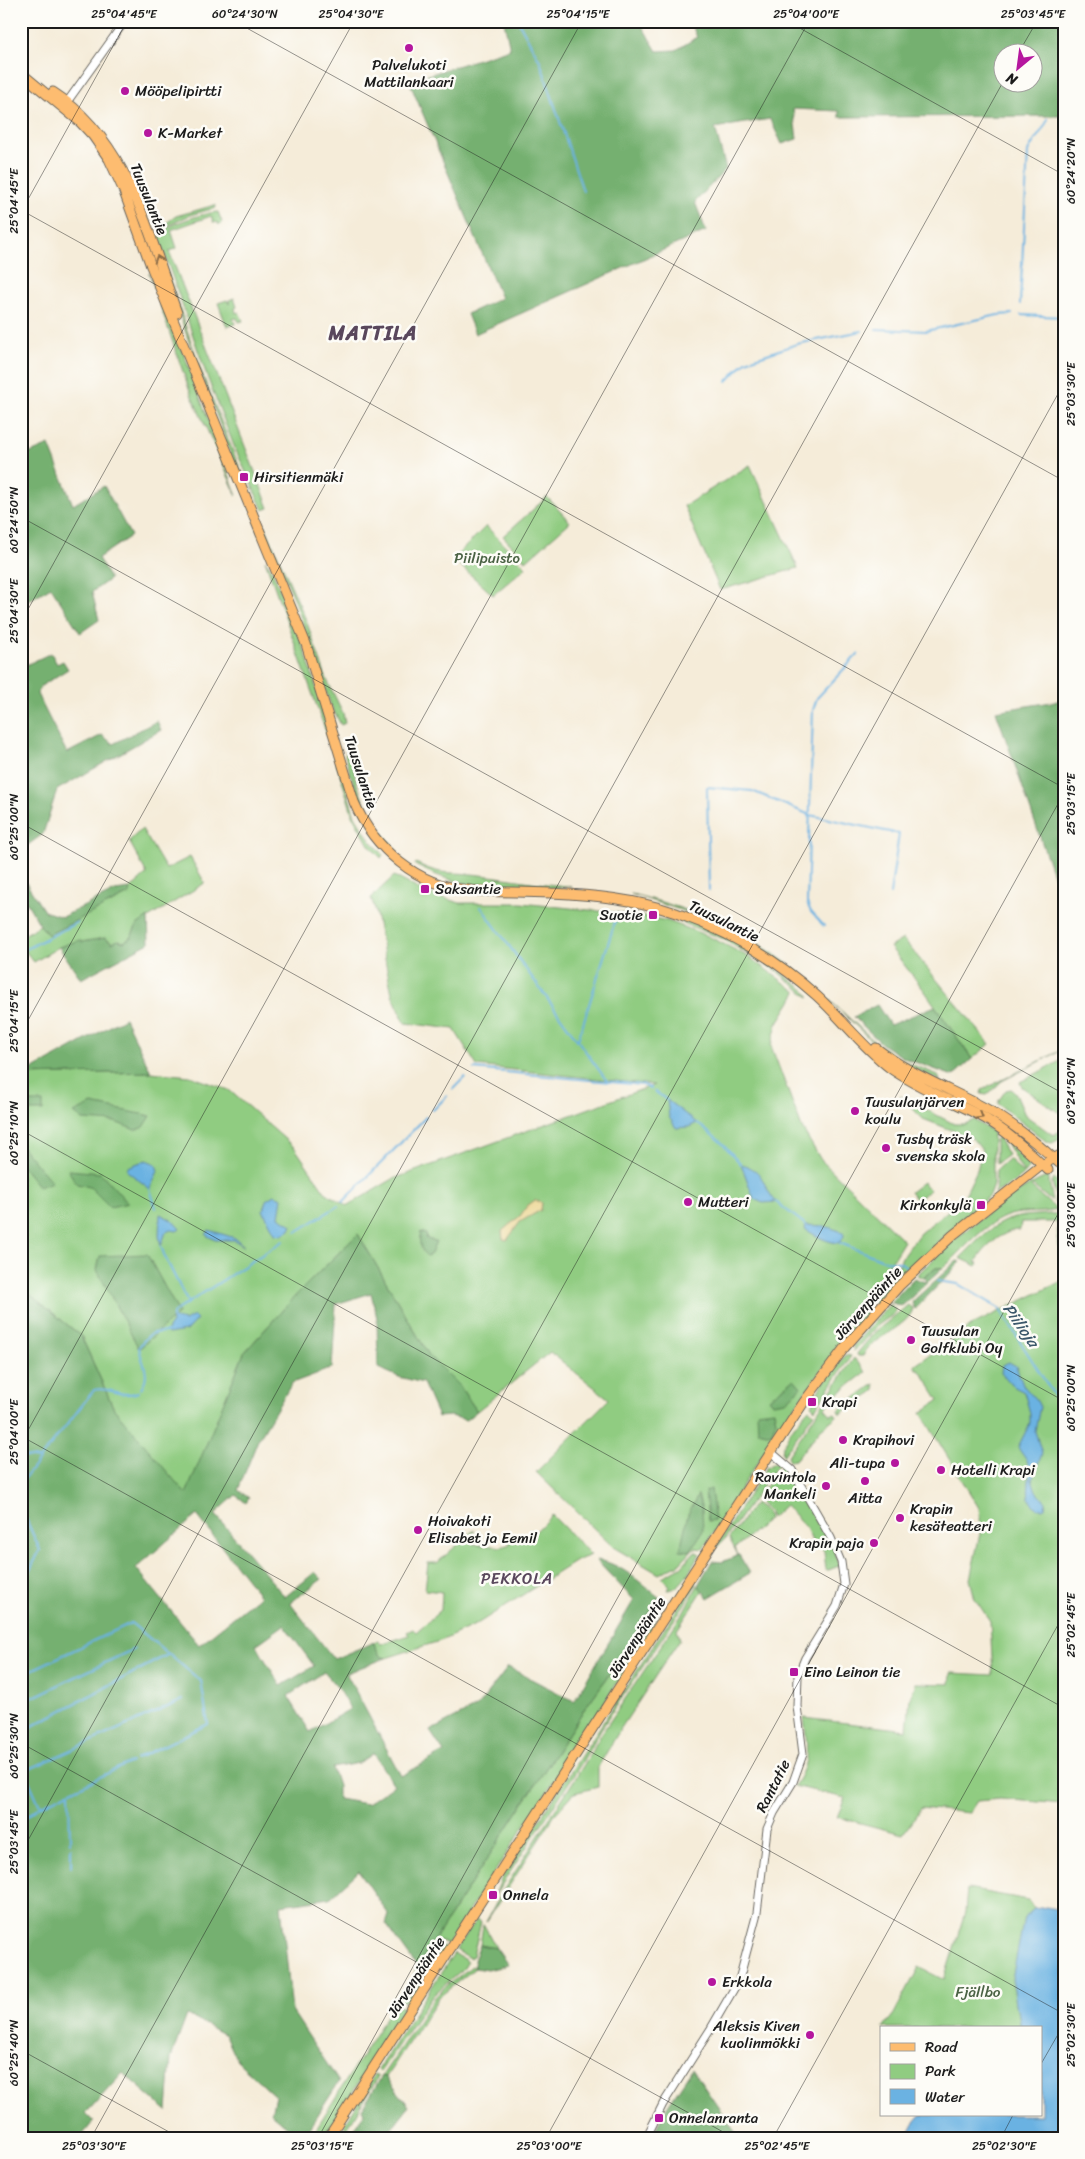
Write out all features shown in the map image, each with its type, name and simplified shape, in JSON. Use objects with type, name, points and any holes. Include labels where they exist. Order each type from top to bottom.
[{"type":"main road","name":"Tuusulantie","points":[[23,75],[65,105],[98,132],[115,155],[131,185],[182,328],[194,368],[229,460],[306,644],[354,802],[366,825],[388,853],[417,874],[450,888],[603,896],[675,912],[728,935],[759,952],[816,996],[860,1041],[888,1066],[923,1088],[985,1119],[1019,1142],[1045,1167]]},
{"type":"main road","name":"Tuusulantie","points":[[841,1020],[891,1060],[930,1082],[990,1111],[1058,1160]]},
{"type":"main road","name":"Järvenpääntie","points":[[328,2138],[771,1452],[819,1382],[876,1312],[953,1236],[1013,1189],[1058,1160],[1064,1153]]},
{"type":"street","points":[[65,105],[125,21]]},
{"type":"street","name":"Rantatie","points":[[646,2138],[663,2104],[739,1980],[757,1913],[768,1829],[774,1813],[794,1782],[803,1754],[797,1706],[798,1675],[805,1658],[837,1606],[844,1584],[842,1562],[831,1538],[792,1470],[771,1452]]},
{"type":"green space","points":[[504,21],[639,21],[657,51],[676,50],[697,37],[690,21],[1064,21],[1064,116],[839,117],[839,111],[793,109],[797,139],[782,144],[770,119],[715,128],[726,169],[695,202],[706,231],[475,334],[467,314],[501,298],[409,81],[510,49]]},
{"type":"green space","points":[[215,205],[216,208],[190,215],[161,229],[159,228],[176,216]]},
{"type":"green space","points":[[218,212],[222,222],[219,225],[217,222],[214,223],[211,216],[171,230],[177,248],[169,251],[269,508],[263,510],[234,446],[208,379],[159,238],[161,233],[179,222]]},
{"type":"green space","points":[[157,243],[201,371],[242,474],[231,456],[202,378],[178,311]]},
{"type":"green space","points":[[149,273],[180,344],[237,496],[190,392]]},
{"type":"green space","points":[[234,298],[237,307],[235,308],[236,313],[239,312],[243,321],[239,322],[237,318],[233,319],[235,324],[227,327],[218,303],[227,300],[229,304],[229,300]]},
{"type":"green space","points":[[49,445],[73,505],[104,486],[131,536],[98,558],[110,579],[92,592],[99,620],[80,633],[51,587],[21,605],[21,457]]},
{"type":"green space","points":[[750,465],[798,568],[720,590],[684,506]]},
{"type":"green space","points":[[547,497],[570,522],[526,561],[503,536]]},
{"type":"green space","points":[[265,526],[306,620],[327,680],[343,713],[345,723],[341,725],[331,706],[294,598],[263,527]]},
{"type":"green space","name":"Piilipuisto","points":[[486,526],[526,567],[493,595],[453,559]]},
{"type":"green space","points":[[265,560],[273,572],[306,654],[355,816],[370,840],[383,854],[381,858],[369,845],[353,816],[333,752]]},
{"type":"green space","points":[[51,653],[57,664],[63,661],[68,669],[41,686],[37,694],[67,753],[102,735],[113,744],[157,721],[161,730],[57,790],[43,834],[21,850],[21,656],[26,665]]},
{"type":"green space","points":[[1064,700],[1064,886],[1061,877],[1055,880],[996,711]]},
{"type":"green space","points":[[347,750],[350,750],[355,777],[364,801],[376,824],[393,845],[391,847],[374,826],[362,804],[345,755]]},
{"type":"green space","points":[[142,829],[166,869],[190,857],[205,883],[137,925],[131,937],[124,942],[119,940],[113,943],[105,938],[82,942],[80,940],[59,947],[34,962],[21,946],[21,937],[40,925],[48,934],[129,894],[130,889],[147,874],[129,841]]},
{"type":"green space","points":[[416,863],[441,872],[572,886],[520,888],[468,884],[433,874],[415,865]]},
{"type":"green space","points":[[21,875],[44,911],[62,917],[115,891],[130,889],[129,894],[48,935],[21,893]]},
{"type":"green space","points":[[394,876],[424,892],[460,903],[521,903],[638,915],[668,921],[708,936],[749,957],[797,992],[777,1024],[771,1046],[802,1128],[821,1160],[904,1241],[886,1270],[872,1287],[883,1297],[876,1304],[867,1293],[865,1295],[870,1306],[868,1313],[801,1398],[703,1549],[694,1548],[676,1567],[677,1565],[659,1574],[613,1547],[536,1472],[609,1399],[550,1352],[477,1411],[460,1387],[430,1357],[358,1234],[298,1293],[244,1353],[186,1495],[114,1409],[81,1336],[21,1287],[21,1076],[23,1075],[151,1072],[190,1076],[229,1090],[295,1148],[325,1192],[347,1206],[393,1179],[654,1085],[477,1066],[454,1029],[405,1023],[392,994],[375,909],[371,898]]},
{"type":"green space","points":[[631,894],[676,906],[719,923],[739,933],[779,957],[808,979],[816,988],[775,957],[740,935],[708,919]]},
{"type":"green space","points":[[661,914],[696,923],[746,948],[802,988],[810,998],[778,972],[723,939]]},
{"type":"green space","points":[[148,917],[149,943],[81,979],[59,947],[80,940],[82,942],[105,938],[113,943],[117,940],[124,942],[131,937],[137,925]]},
{"type":"green space","points":[[903,939],[990,1044],[972,1059],[924,990],[890,947]]},
{"type":"green space","points":[[824,995],[874,1041],[900,1060],[938,1075],[940,1081],[899,1062],[873,1042]]},
{"type":"green space","points":[[877,1005],[890,1025],[935,1006],[972,1059],[953,1076],[904,1058],[882,1044],[854,1017]]},
{"type":"green space","points":[[125,1018],[151,1072],[23,1075]]},
{"type":"green space","points":[[1064,1049],[1002,1081],[987,1095],[981,1094],[982,1090]]},
{"type":"green space","points":[[1064,1059],[1064,1116],[1022,1087],[1020,1082]]},
{"type":"green space","points":[[1011,1089],[1015,1092],[1025,1115],[1053,1135],[1064,1129],[1064,1137],[1052,1143],[1047,1142],[998,1104],[1006,1090]]},
{"type":"green space","points":[[900,1096],[954,1124],[965,1124],[974,1120],[993,1132],[993,1185],[989,1196],[956,1225],[884,1295],[877,1288],[877,1282],[895,1274],[902,1257],[920,1233],[963,1199],[977,1170],[982,1150],[972,1138],[923,1119]]},
{"type":"green space","points":[[21,1102],[43,1102],[43,1111],[21,1111]]},
{"type":"green space","points":[[92,1104],[151,1116],[144,1127],[135,1130],[115,1122],[83,1120],[74,1113]]},
{"type":"green space","points":[[998,1137],[1008,1155],[996,1164],[996,1139]]},
{"type":"green space","points":[[1005,1141],[1029,1163],[1028,1168],[1021,1176],[995,1193],[996,1170],[1008,1159],[1023,1172]]},
{"type":"green space","points":[[21,1148],[52,1182],[39,1187],[21,1165]]},
{"type":"green space","points":[[68,1170],[101,1173],[128,1203],[110,1207],[90,1187],[77,1184]]},
{"type":"green space","points":[[1046,1177],[1049,1177],[1051,1201],[1033,1186],[1031,1187],[1057,1210],[1016,1214],[1000,1219],[974,1238],[943,1268],[936,1268],[923,1278],[917,1275],[961,1234],[995,1208]]},
{"type":"green space","points":[[1054,1179],[1064,1189],[1064,1210],[1054,1202],[1056,1196],[1052,1183]]},
{"type":"green space","points":[[923,1182],[930,1190],[916,1200],[910,1192]]},
{"type":"green space","points":[[1061,1214],[1064,1219],[1064,1274],[1060,1271],[1057,1222],[1021,1222],[1020,1230],[1001,1236],[989,1245],[976,1262],[979,1263],[977,1266],[960,1258],[985,1234],[999,1224],[1023,1216]]},
{"type":"green space","points":[[421,1232],[426,1234],[427,1239],[436,1241],[431,1254],[427,1256],[420,1245]]},
{"type":"green space","points":[[358,1234],[430,1357],[460,1387],[477,1411],[466,1420],[451,1416],[438,1417],[423,1383],[399,1377],[378,1368],[377,1318],[371,1293],[336,1304],[332,1368],[292,1383],[258,1440],[238,1490],[249,1498],[246,1503],[236,1495],[215,1514],[285,1597],[315,1572],[322,1579],[290,1603],[334,1659],[374,1642],[380,1656],[386,1658],[346,1673],[401,1776],[444,1752],[430,1731],[478,1706],[508,1667],[574,1701],[634,1600],[596,1560],[621,1569],[659,1597],[417,1967],[386,1924],[389,1915],[359,1871],[330,1898],[281,1905],[292,2011],[339,2082],[303,2138],[300,2138],[271,2113],[275,2096],[237,2061],[225,2035],[187,2015],[171,2058],[167,2111],[123,2073],[86,2113],[94,2121],[80,2138],[21,2138],[21,1287],[81,1336],[114,1409],[186,1494],[244,1353],[298,1293]],"holes":[[[197,1515],[260,1596],[199,1645],[136,1568]],[[284,1625],[314,1666],[281,1686],[256,1645]],[[324,1672],[337,1687],[350,1709],[310,1732],[288,1696]],[[373,1753],[394,1785],[367,1804],[338,1799],[338,1786],[332,1768],[359,1763]]]},
{"type":"green space","points":[[147,1254],[179,1313],[139,1349],[97,1270],[100,1256]]},
{"type":"green space","points":[[957,1261],[961,1262],[915,1309],[912,1302]]},
{"type":"green space","points":[[936,1268],[943,1268],[903,1305],[900,1306],[891,1302],[914,1278],[925,1282],[927,1280],[923,1278]]},
{"type":"green space","points":[[1064,1280],[1064,1390],[1059,1395],[1064,1403],[1064,1804],[1000,1799],[977,1801],[969,1813],[921,1808],[903,1834],[837,1817],[845,1798],[794,1786],[805,1761],[807,1745],[804,1718],[907,1730],[910,1698],[916,1683],[950,1684],[951,1673],[993,1675],[990,1621],[975,1599],[970,1579],[981,1529],[979,1508],[921,1413],[939,1400],[922,1373],[914,1366],[974,1324]]},
{"type":"green space","points":[[890,1304],[895,1309],[895,1313],[877,1326],[854,1351],[853,1346]]},
{"type":"green space","points":[[908,1305],[913,1308],[907,1318],[871,1345],[863,1356],[858,1356],[859,1351],[875,1332]]},
{"type":"green space","points":[[845,1355],[851,1356],[815,1409],[811,1405],[821,1386]]},
{"type":"green space","points":[[854,1358],[866,1372],[830,1400],[825,1408],[831,1415],[835,1413],[837,1416],[821,1429],[795,1460],[789,1461],[787,1457]]},
{"type":"green space","points":[[794,1379],[801,1387],[786,1401],[773,1403],[769,1398]]},
{"type":"green space","points":[[874,1384],[875,1390],[873,1392],[839,1413],[839,1410]]},
{"type":"green space","points":[[809,1409],[814,1413],[783,1456],[782,1450],[787,1438]]},
{"type":"green space","points":[[774,1410],[776,1421],[771,1434],[758,1431],[757,1412]]},
{"type":"green space","points":[[774,1463],[779,1463],[725,1539],[713,1551],[766,1468]]},
{"type":"green space","points":[[782,1465],[788,1472],[797,1495],[803,1498],[832,1546],[839,1566],[826,1571],[824,1552],[817,1543],[812,1541],[805,1526],[785,1505],[771,1518],[770,1512],[758,1501],[757,1499]]},
{"type":"green space","points":[[711,1489],[715,1520],[708,1521],[705,1491]]},
{"type":"green space","points":[[698,1495],[702,1509],[703,1531],[690,1551],[680,1550],[688,1514]]},
{"type":"green space","points":[[755,1503],[767,1512],[769,1519],[735,1548],[738,1555],[729,1538]]},
{"type":"green space","points":[[552,1515],[591,1555],[576,1561],[477,1624],[443,1640],[386,1658],[380,1656],[374,1642],[378,1640],[380,1644],[409,1635],[407,1632],[413,1629],[416,1632],[441,1610],[442,1592],[425,1590],[428,1563],[437,1563],[474,1530],[473,1544],[501,1547],[510,1544],[510,1539],[516,1536],[518,1541],[526,1538],[524,1535],[532,1530],[535,1532]]},
{"type":"green space","points":[[695,1551],[700,1554],[687,1576],[678,1586],[668,1590],[670,1586],[662,1577],[681,1567]]},
{"type":"green space","points":[[739,1555],[750,1573],[708,1598],[698,1585],[712,1561],[722,1562]]},
{"type":"green space","points":[[694,1583],[696,1584],[684,1605],[601,1729],[581,1764],[495,1895],[502,1877]]},
{"type":"green space","points":[[698,1585],[703,1590],[677,1630],[680,1639],[621,1728],[598,1767],[598,1787],[574,1793],[556,1813],[486,1922],[501,1894],[585,1763],[602,1733],[681,1616]]},
{"type":"green space","points":[[659,1597],[659,1610],[648,1635],[448,1944],[441,1941],[434,1942],[428,1953],[424,1976],[416,1991],[409,2001],[401,2002],[396,1999],[406,1989],[417,1967]]},
{"type":"green space","name":"Fjällbo","points":[[967,1889],[1029,1900],[1034,1909],[1024,1918],[1020,2026],[885,2026],[894,2014],[919,1967],[944,1980],[965,1912]]},
{"type":"green space","points":[[476,1920],[481,1922],[473,1956],[469,1958],[456,1950]]},
{"type":"green space","points":[[484,1925],[496,1948],[480,1945]]},
{"type":"green space","points":[[438,1944],[446,1948],[428,1970],[431,1952]]},
{"type":"green space","points":[[480,1945],[496,1948],[508,1965],[488,1970],[475,1968],[474,1960]]},
{"type":"green space","points":[[454,1953],[467,1963],[464,1968],[431,1997],[380,2072],[378,2069]]},
{"type":"green space","points":[[472,1966],[475,1968],[439,1997],[386,2077],[382,2076],[434,1998]]},
{"type":"green space","points":[[396,2005],[403,2008],[400,2018],[323,2138],[310,2138],[390,2011]]},
{"type":"green space","points":[[692,2069],[737,2135],[733,2138],[651,2138],[668,2105]]},
{"type":"green space","points":[[374,2075],[378,2077],[347,2129],[344,2126]]},
{"type":"green space","points":[[382,2076],[386,2077],[409,2106],[384,2138],[361,2138],[355,2129],[364,2112],[362,2109]]},
{"type":"sand","points":[[535,1200],[542,1203],[541,1210],[520,1222],[507,1240],[503,1239],[502,1231]]},
{"type":"water","points":[[667,1100],[697,1123],[689,1127],[676,1128],[669,1117]]},
{"type":"water","points":[[146,1160],[156,1164],[158,1171],[150,1189],[127,1171],[128,1167]]},
{"type":"water","points":[[741,1164],[759,1174],[776,1202],[763,1203],[754,1199]]},
{"type":"water","points":[[274,1195],[282,1198],[279,1217],[292,1225],[290,1230],[282,1235],[275,1234],[263,1210],[266,1200]]},
{"type":"water","points":[[160,1214],[172,1220],[180,1229],[166,1232],[161,1246],[159,1236]]},
{"type":"water","points":[[806,1225],[825,1226],[843,1232],[844,1236],[840,1243],[831,1242],[805,1229]]},
{"type":"water","points":[[209,1230],[235,1238],[244,1246],[234,1240],[215,1240],[206,1235]]},
{"type":"water","points":[[194,1316],[197,1319],[186,1331],[168,1334],[167,1330],[172,1323],[171,1318],[185,1321]]},
{"type":"water","points":[[1009,1362],[1016,1366],[1023,1385],[1040,1407],[1035,1431],[1042,1454],[1032,1479],[1036,1491],[1046,1502],[1045,1508],[1042,1509],[1035,1506],[1029,1498],[1030,1474],[1026,1459],[1018,1447],[1030,1423],[1030,1413],[1024,1392],[1011,1385],[1001,1373],[1002,1365]]},
{"type":"water","points":[[1046,1907],[1064,1910],[1064,2138],[907,2138],[920,2116],[1042,2116],[1042,2026],[1020,2026],[1012,1979],[1024,1918],[1034,1909]]},
{"type":"waterway","points":[[518,21],[540,61],[583,191]]},
{"type":"waterway","points":[[1020,304],[1028,152],[1048,119]]},
{"type":"waterway","points":[[876,329],[926,331],[998,315],[1012,314]]},
{"type":"waterway","points":[[1021,315],[1064,317]]},
{"type":"waterway","points":[[727,381],[746,361],[797,344],[862,331]]},
{"type":"waterway","points":[[824,926],[811,912],[807,903],[813,710],[817,698],[858,654]]},
{"type":"waterway","points":[[709,890],[707,787],[752,791],[810,815],[899,834],[890,894]]},
{"type":"waterway","points":[[481,907],[607,1081]]},
{"type":"waterway","points":[[578,1040],[616,918]]},
{"type":"waterway","points":[[26,949],[78,922]]},
{"type":"waterway","points":[[474,1069],[643,1085],[650,1088]]},
{"type":"waterway","points":[[453,1089],[465,1077]]},
{"type":"waterway","points":[[654,1091],[667,1100]]},
{"type":"waterway","points":[[433,1110],[447,1096]]},
{"type":"waterway","points":[[343,1202],[426,1117]]},
{"type":"waterway","points":[[697,1123],[721,1142],[741,1164]]},
{"type":"waterway","points":[[150,1189],[156,1208]]},
{"type":"waterway","points":[[776,1202],[806,1225]]},
{"type":"waterway","points":[[296,1232],[338,1206]]},
{"type":"waterway","points":[[172,1318],[174,1312],[283,1241]]},
{"type":"waterway","points":[[840,1243],[886,1261],[900,1262],[908,1268]]},
{"type":"waterway","points":[[161,1246],[188,1303]]},
{"type":"waterway","name":"Piilioja","points":[[937,1281],[958,1284],[999,1308],[1064,1411]]},
{"type":"waterway","points":[[141,1389],[146,1378],[146,1372],[139,1347],[151,1334],[168,1332]]},
{"type":"waterway","points":[[21,1483],[94,1390],[100,1389],[127,1394],[138,1392]]},
{"type":"waterway","points":[[21,1456],[38,1459]]},
{"type":"waterway","points":[[21,1508],[40,1550],[23,1584]]},
{"type":"waterway","points":[[21,1675],[131,1623],[201,1681],[208,1724],[136,1759]]},
{"type":"waterway","points":[[21,1703],[134,1649]]},
{"type":"waterway","points":[[21,1732],[169,1654]]},
{"type":"waterway","points":[[25,1771],[183,1700]]},
{"type":"waterway","points":[[21,1821],[40,1806],[131,1762]]},
{"type":"waterway","points":[[21,1763],[40,1806]]},
{"type":"waterway","points":[[69,1792],[70,1842]]},
{"type":"waterway","points":[[71,1848],[71,1867]]},
{"type":"place","name":"Palvelukoti Mattilankaari","points":[[409,48]]},
{"type":"place","name":"Mööpelipirtti","points":[[125,91]]},
{"type":"place","name":"K-Market","points":[[148,133]]},
{"type":"place","name":"Hirsitienmäki","points":[[244,477]]},
{"type":"place","name":"Saksantie","points":[[425,889]]},
{"type":"place","name":"Suotie","points":[[653,915]]},
{"type":"place","name":"Tuusulanjärven koulu","points":[[855,1111]]},
{"type":"place","name":"Tusby träsk svenska skola","points":[[886,1148]]},
{"type":"place","name":"Mutteri","points":[[688,1202]]},
{"type":"place","name":"Kirkonkylä","points":[[981,1205]]},
{"type":"place","name":"Tuusulan Golfklubi Oy","points":[[911,1340]]},
{"type":"place","name":"Krapi","points":[[812,1402]]},
{"type":"place","name":"Krapihovi","points":[[843,1440]]},
{"type":"place","name":"Ali-tupa","points":[[895,1463]]},
{"type":"place","name":"Hotelli Krapi","points":[[941,1470]]},
{"type":"place","name":"Aitta","points":[[865,1481]]},
{"type":"place","name":"Ravintola Mankeli","points":[[826,1486]]},
{"type":"place","name":"Krapin kesäteatteri","points":[[900,1518]]},
{"type":"place","name":"Hoivakoti Elisabet ja Eemil","points":[[418,1530]]},
{"type":"place","name":"Krapin paja","points":[[874,1543]]},
{"type":"place","name":"Eino Leinon tie","points":[[794,1672]]},
{"type":"place","name":"Onnela","points":[[493,1895]]},
{"type":"place","name":"Erkkola","points":[[712,1982]]},
{"type":"place","name":"Aleksis Kiven kuolinmökki","points":[[810,2035]]},
{"type":"place","name":"Onnelanranta","points":[[659,2118]]},
{"type":"district","name":"MATTILA","points":[[373,333]]},
{"type":"district","name":"PEKKOLA","points":[[517,1578]]}]
